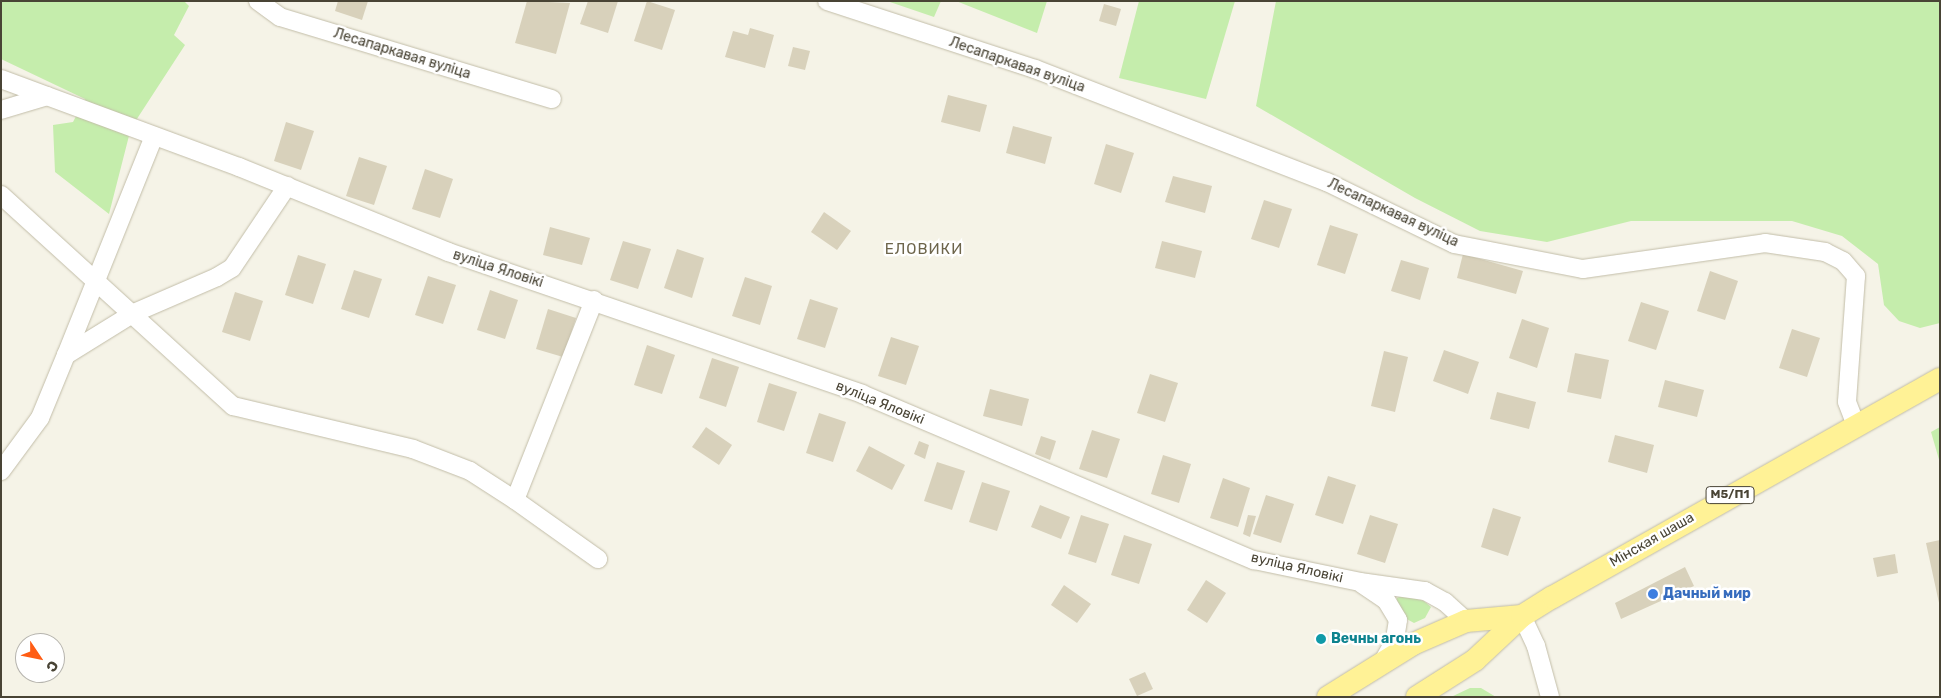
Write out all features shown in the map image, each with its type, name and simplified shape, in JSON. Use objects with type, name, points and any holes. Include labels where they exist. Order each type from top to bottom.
[{"type":"main road","name":"Мінская шаша","points":[[1522,616],[1856,425],[1940,380]]},
{"type":"main road","name":"М5/П1","points":[[1328,697],[1383,662],[1466,620],[1522,616]]},
{"type":"main road","name":"М5/П1","points":[[1416,697],[1475,660],[1522,616]]},
{"type":"main road","points":[[1466,620],[1475,626],[1482,638],[1475,660]]},
{"type":"street","name":"Лесапаркавая вуліца","points":[[258,1],[280,17],[552,99]]},
{"type":"street","name":"Лесапаркавая вуліца","points":[[827,1],[1081,87],[1327,182],[1454,244],[1583,269],[1765,243],[1825,252],[1843,261],[1856,276],[1847,402],[1856,425]]},
{"type":"street","name":"вуліца Яловікі","points":[[1,79],[287,186],[448,252],[594,300],[862,394],[1254,560],[1360,582],[1425,591],[1445,602],[1466,620]]},
{"type":"street","points":[[1,110],[47,96]]},
{"type":"street","points":[[1,470],[40,418],[154,136]]},
{"type":"street","points":[[66,355],[134,313],[218,278],[232,268],[287,186]]},
{"type":"street","points":[[1,195],[134,313],[233,406],[413,449],[470,471],[515,500],[598,559]]},
{"type":"street","points":[[515,500],[594,300]]},
{"type":"street","points":[[1360,582],[1386,600],[1398,620],[1395,640],[1383,662]]},
{"type":"street","points":[[1522,616],[1536,646],[1550,697]]},
{"type":"green space","points":[[1,1],[184,1],[189,6],[174,35],[185,45],[131,128],[109,214],[55,172],[53,125],[73,122],[85,99],[1,59]]},
{"type":"green space","points":[[887,1],[941,1],[934,17]]},
{"type":"green space","points":[[956,1],[1047,1],[1037,33]]},
{"type":"green space","points":[[1139,1],[1235,1],[1206,99],[1119,78]]},
{"type":"green space","points":[[1276,1],[1940,1],[1940,323],[1920,328],[1899,321],[1884,305],[1878,264],[1842,236],[1792,221],[1631,221],[1547,242],[1480,231],[1415,198],[1256,106]]},
{"type":"green space","points":[[1940,427],[1940,463],[1931,432]]},
{"type":"green space","points":[[1403,595],[1424,601],[1431,607],[1425,618],[1414,623],[1405,618],[1397,605],[1397,598]]},
{"type":"green space","points":[[1470,688],[1481,688],[1496,697],[1451,697]]},
{"type":"building","points":[[338,1],[368,1],[362,20],[335,11]]},
{"type":"building","points":[[527,1],[570,3],[556,54],[515,43]]},
{"type":"building","points":[[588,1],[618,1],[608,33],[580,24]]},
{"type":"building","points":[[647,1],[675,10],[662,50],[634,41]]},
{"type":"building","points":[[1104,4],[1121,9],[1116,26],[1099,21]]},
{"type":"building","points":[[750,28],[774,35],[765,68],[725,57],[733,31],[748,35]]},
{"type":"building","points":[[793,47],[810,51],[805,70],[788,66]]},
{"type":"building","points":[[948,95],[987,105],[980,132],[941,122]]},
{"type":"building","points":[[286,122],[314,131],[301,170],[274,161]]},
{"type":"building","points":[[1013,126],[1052,137],[1045,164],[1006,153]]},
{"type":"building","points":[[1106,144],[1134,153],[1121,193],[1094,184]]},
{"type":"building","points":[[359,157],[387,166],[374,205],[346,196]]},
{"type":"building","points":[[425,169],[453,179],[440,218],[412,209]]},
{"type":"building","points":[[1173,176],[1212,186],[1205,213],[1165,202]]},
{"type":"building","points":[[1264,200],[1292,209],[1279,248],[1251,239]]},
{"type":"building","points":[[824,212],[851,231],[837,250],[811,232]]},
{"type":"building","points":[[1330,225],[1358,234],[1345,274],[1317,265]]},
{"type":"building","points":[[550,227],[590,238],[582,265],[543,255]]},
{"type":"building","points":[[623,241],[651,249],[638,289],[610,280]]},
{"type":"building","points":[[1162,241],[1202,251],[1195,278],[1155,268]]},
{"type":"building","points":[[677,249],[704,258],[692,298],[664,288]]},
{"type":"building","points":[[1463,254],[1523,271],[1516,294],[1457,278]]},
{"type":"building","points":[[298,255],[326,264],[313,304],[285,295]]},
{"type":"building","points":[[1401,260],[1429,268],[1420,300],[1391,291]]},
{"type":"building","points":[[354,270],[382,279],[369,318],[341,309]]},
{"type":"building","points":[[1710,271],[1738,281],[1725,320],[1697,311]]},
{"type":"building","points":[[428,276],[456,285],[443,324],[415,315]]},
{"type":"building","points":[[745,277],[772,286],[760,325],[732,316]]},
{"type":"building","points":[[490,290],[518,300],[505,339],[477,330]]},
{"type":"building","points":[[235,292],[263,301],[250,341],[222,332]]},
{"type":"building","points":[[810,299],[838,308],[825,348],[797,339]]},
{"type":"building","points":[[1641,302],[1669,311],[1656,350],[1628,341]]},
{"type":"building","points":[[548,309],[576,318],[563,357],[536,349]]},
{"type":"building","points":[[1522,319],[1549,328],[1537,368],[1509,358]]},
{"type":"building","points":[[1792,329],[1820,338],[1807,377],[1779,368]]},
{"type":"building","points":[[891,337],[919,346],[906,385],[878,376]]},
{"type":"building","points":[[647,345],[675,355],[662,394],[634,385]]},
{"type":"building","points":[[1444,350],[1479,362],[1468,394],[1433,381]]},
{"type":"building","points":[[1384,351],[1408,357],[1395,412],[1371,406]]},
{"type":"building","points":[[1575,353],[1609,360],[1601,399],[1567,392]]},
{"type":"building","points":[[712,358],[739,367],[726,407],[699,398]]},
{"type":"building","points":[[1150,374],[1178,383],[1165,422],[1137,413]]},
{"type":"building","points":[[1665,380],[1704,390],[1697,417],[1658,407]]},
{"type":"building","points":[[769,383],[797,392],[784,431],[757,422]]},
{"type":"building","points":[[990,389],[1029,399],[1022,426],[983,416]]},
{"type":"building","points":[[1497,392],[1536,402],[1529,429],[1490,419]]},
{"type":"building","points":[[819,413],[846,422],[833,462],[806,453]]},
{"type":"building","points":[[706,427],[732,445],[719,465],[692,447]]},
{"type":"building","points":[[1092,430],[1120,439],[1107,478],[1079,469]]},
{"type":"building","points":[[1615,435],[1654,445],[1647,473],[1608,462]]},
{"type":"building","points":[[1041,436],[1056,441],[1050,460],[1035,454]]},
{"type":"building","points":[[919,441],[929,445],[925,459],[914,454]]},
{"type":"building","points":[[869,446],[905,465],[892,490],[856,471]]},
{"type":"building","points":[[1163,455],[1191,464],[1179,503],[1151,494]]},
{"type":"building","points":[[937,462],[965,471],[952,510],[924,501]]},
{"type":"building","points":[[1328,476],[1356,485],[1343,524],[1315,515]]},
{"type":"building","points":[[1223,478],[1250,488],[1238,527],[1210,518]]},
{"type":"building","points":[[982,482],[1010,491],[997,531],[969,522]]},
{"type":"building","points":[[1266,495],[1294,504],[1281,543],[1253,534]]},
{"type":"building","points":[[1040,505],[1070,517],[1061,539],[1031,527]]},
{"type":"building","points":[[1493,508],[1521,517],[1508,556],[1481,547]]},
{"type":"building","points":[[1081,515],[1109,524],[1096,563],[1068,554]]},
{"type":"building","points":[[1248,515],[1256,516],[1250,537],[1243,534]]},
{"type":"building","points":[[1370,515],[1398,524],[1385,563],[1357,554]]},
{"type":"building","points":[[1124,535],[1152,544],[1139,584],[1111,575]]},
{"type":"building","points":[[1940,540],[1940,603],[1939,603],[1926,543]]},
{"type":"building","points":[[1895,554],[1898,573],[1877,577],[1873,558]]},
{"type":"building","name":"Дачный мир","points":[[1685,567],[1694,586],[1621,619],[1615,603]]},
{"type":"building","points":[[1206,580],[1226,593],[1207,623],[1187,610]]},
{"type":"building","points":[[1064,585],[1091,604],[1077,623],[1051,605]]},
{"type":"building","points":[[1145,672],[1153,689],[1137,696],[1129,679]]},
{"type":"place","name":"Дачный мир","points":[[1653,594]]},
{"type":"place","name":"Вечны агонь","points":[[1321,639]]},
{"type":"district","name":"ЕЛОВИКИ","points":[[924,250]]}]
